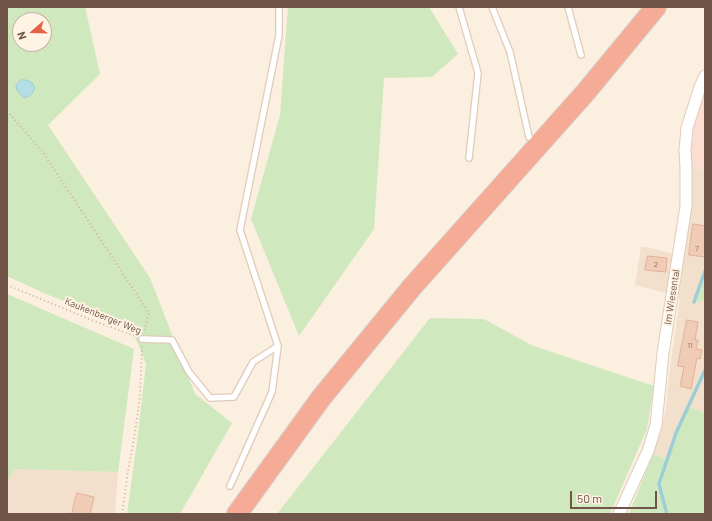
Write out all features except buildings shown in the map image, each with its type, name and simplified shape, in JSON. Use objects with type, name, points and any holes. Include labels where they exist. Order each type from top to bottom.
[{"type":"highway","points":[[252,514],[328,408],[656,7]]},
{"type":"highway","points":[[237,514],[321,398],[412,287],[487,213],[587,106],[668,7]]},
{"type":"street","name":"Im Wiesental","points":[[619,514],[648,451],[656,425],[663,353],[686,206],[685,150],[687,128],[705,76]]},
{"type":"lane","points":[[230,486],[272,392],[278,346],[240,230],[279,35],[279,7]]},
{"type":"lane","points":[[459,7],[478,73],[469,158]]},
{"type":"lane","points":[[492,7],[510,52],[529,137]]},
{"type":"lane","points":[[568,7],[581,55]]},
{"type":"lane","points":[[142,339],[172,340],[189,372],[210,398],[234,396],[253,362],[278,346]]},
{"type":"path","points":[[7,111],[42,151],[149,313],[142,339]]},
{"type":"path","name":"Kaukenberger Weg","points":[[7,285],[142,339],[140,397],[122,514]]},
{"type":"shaded area","points":[[705,91],[705,168],[690,169],[691,141],[696,117]]},
{"type":"shaded area","points":[[705,168],[705,276],[696,302],[705,301],[705,365],[675,432],[666,459],[653,454],[662,427],[666,408],[670,367],[680,299],[667,293],[635,285],[641,246],[684,256],[690,169]]},
{"type":"shaded area","points":[[705,375],[705,413],[689,407]]},
{"type":"shaded area","points":[[15,469],[118,472],[115,514],[7,514],[7,483]]},
{"type":"green space","points":[[7,7],[85,7],[100,74],[48,125],[150,278],[195,394],[232,423],[180,514],[127,514],[146,364],[131,327],[46,294],[7,276]]},
{"type":"green space","points":[[288,7],[429,7],[458,54],[432,77],[384,78],[374,229],[299,336],[251,219],[280,115]]},
{"type":"green space","points":[[705,276],[705,301],[696,302]]},
{"type":"green space","points":[[7,294],[134,349],[118,472],[15,469],[7,483]]},
{"type":"green space","points":[[430,318],[484,319],[531,345],[654,386],[647,429],[610,514],[277,514]]},
{"type":"green space","points":[[689,407],[705,413],[705,514],[669,514],[661,484],[677,433]]},
{"type":"green space","points":[[653,454],[666,459],[658,484],[666,514],[629,514]]},
{"type":"water","points":[[21,80],[29,81],[34,86],[32,93],[24,98],[17,90],[16,86]]},
{"type":"waterway","points":[[694,302],[705,271]]},
{"type":"waterway","points":[[667,514],[659,484],[676,433],[705,370]]}]
